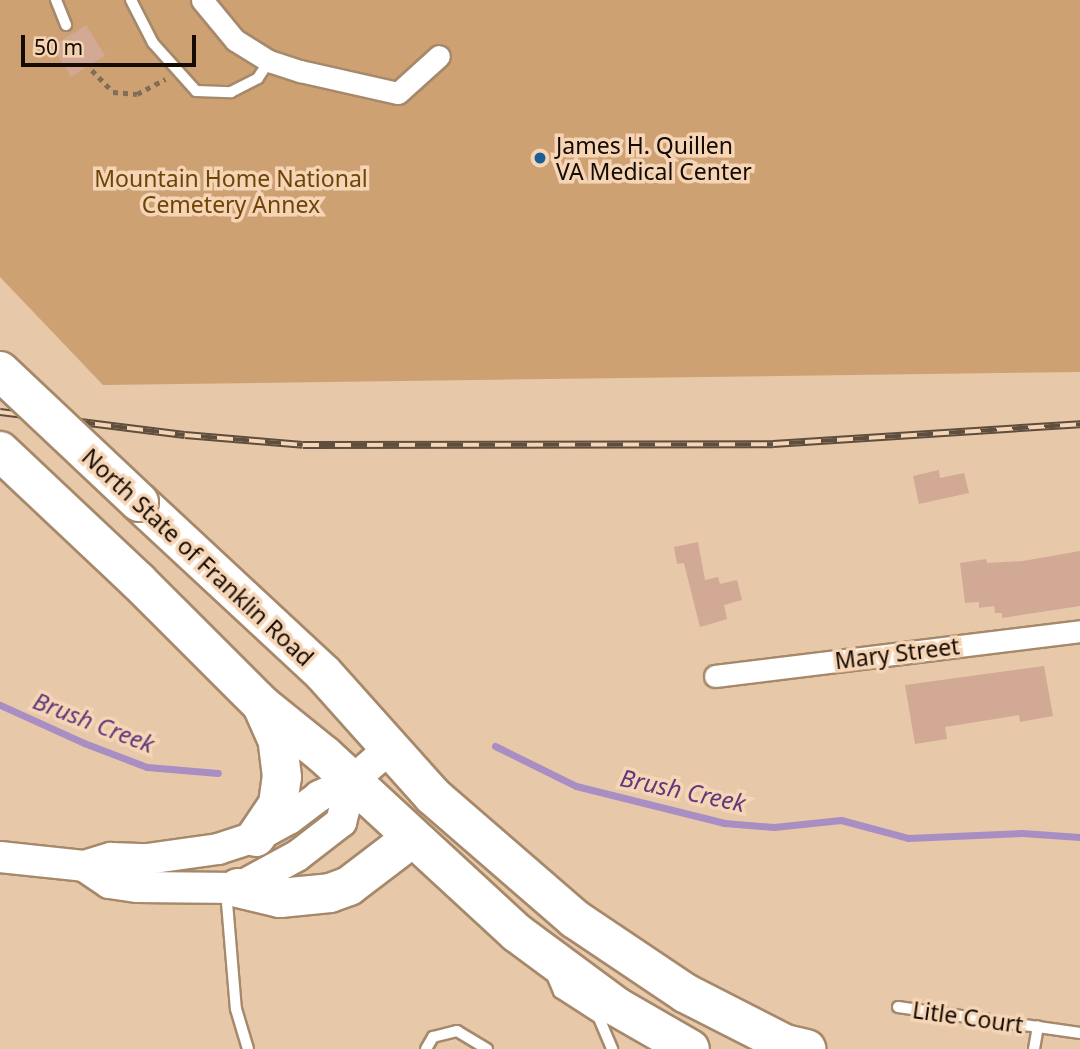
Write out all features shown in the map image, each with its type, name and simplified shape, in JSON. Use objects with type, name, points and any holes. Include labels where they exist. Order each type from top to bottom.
[{"type":"highway","name":"North State of Franklin Road","points":[[0,371],[323,673],[433,796],[494,852],[608,943],[685,993],[785,1044],[806,1049]]},
{"type":"highway","points":[[0,452],[262,705],[352,781],[412,838],[544,954],[617,1007],[690,1049]]},
{"type":"highway","points":[[256,837],[278,804],[282,777],[277,739],[262,705]]},
{"type":"highway","points":[[232,888],[280,898],[330,893],[349,886],[412,838]]},
{"type":"main road","points":[[0,856],[84,866],[111,858],[147,859],[218,849],[256,837],[289,819],[318,796],[352,781],[389,749]]},
{"type":"main road","points":[[84,866],[109,883],[149,888],[232,888],[297,856],[341,822],[352,781]]},
{"type":"street","points":[[202,0],[235,40],[269,61],[300,72],[398,93],[439,56]]},
{"type":"street","name":"Mary Street","points":[[715,676],[1080,631]]},
{"type":"lane","points":[[56,0],[65,25]]},
{"type":"lane","points":[[131,0],[153,43],[175,72],[196,91],[231,92],[258,78],[269,61]]},
{"type":"lane","points":[[232,888],[236,1009],[248,1049]]},
{"type":"lane","points":[[544,954],[559,992],[599,1018],[611,1049]]},
{"type":"lane","name":"Litle Court","points":[[898,1007],[1080,1033]]},
{"type":"lane","name":"Litle Court","points":[[1034,1049],[1038,1026]]},
{"type":"lane","points":[[426,1049],[433,1037],[457,1031],[487,1049]]},
{"type":"path","points":[[92,70],[113,92],[137,94],[175,72]]},
{"type":"green space","name":"Mountain Home National Cemetery Annex","points":[[0,0],[1080,0],[1080,372],[103,385],[0,277]]},
{"type":"building","points":[[86,25],[105,56],[71,77],[52,46]]},
{"type":"building","points":[[939,470],[940,478],[964,473],[969,493],[919,504],[913,476]]},
{"type":"building","points":[[698,542],[705,580],[718,577],[720,584],[737,580],[742,600],[724,605],[727,619],[700,627],[684,563],[677,564],[674,547]]},
{"type":"building","points":[[1080,551],[1080,606],[1002,618],[1002,613],[995,613],[994,606],[979,608],[979,602],[965,603],[960,563],[986,559],[987,563],[1023,561]]},
{"type":"building","points":[[1044,666],[1053,716],[1020,722],[1019,715],[945,727],[947,739],[915,744],[905,685]]},
{"type":"waterway","name":"Brush Creek","points":[[0,705],[84,743],[147,767],[218,773]]},
{"type":"waterway","name":"Brush Creek","points":[[495,746],[576,786],[724,823],[774,827],[841,820],[908,838],[1022,833],[1080,837]]},
{"type":"railway","points":[[0,412],[185,435],[303,445],[773,444],[1080,424]]},
{"type":"place","name":"James H. Quillen VA Medical Center","points":[[540,158]]}]
